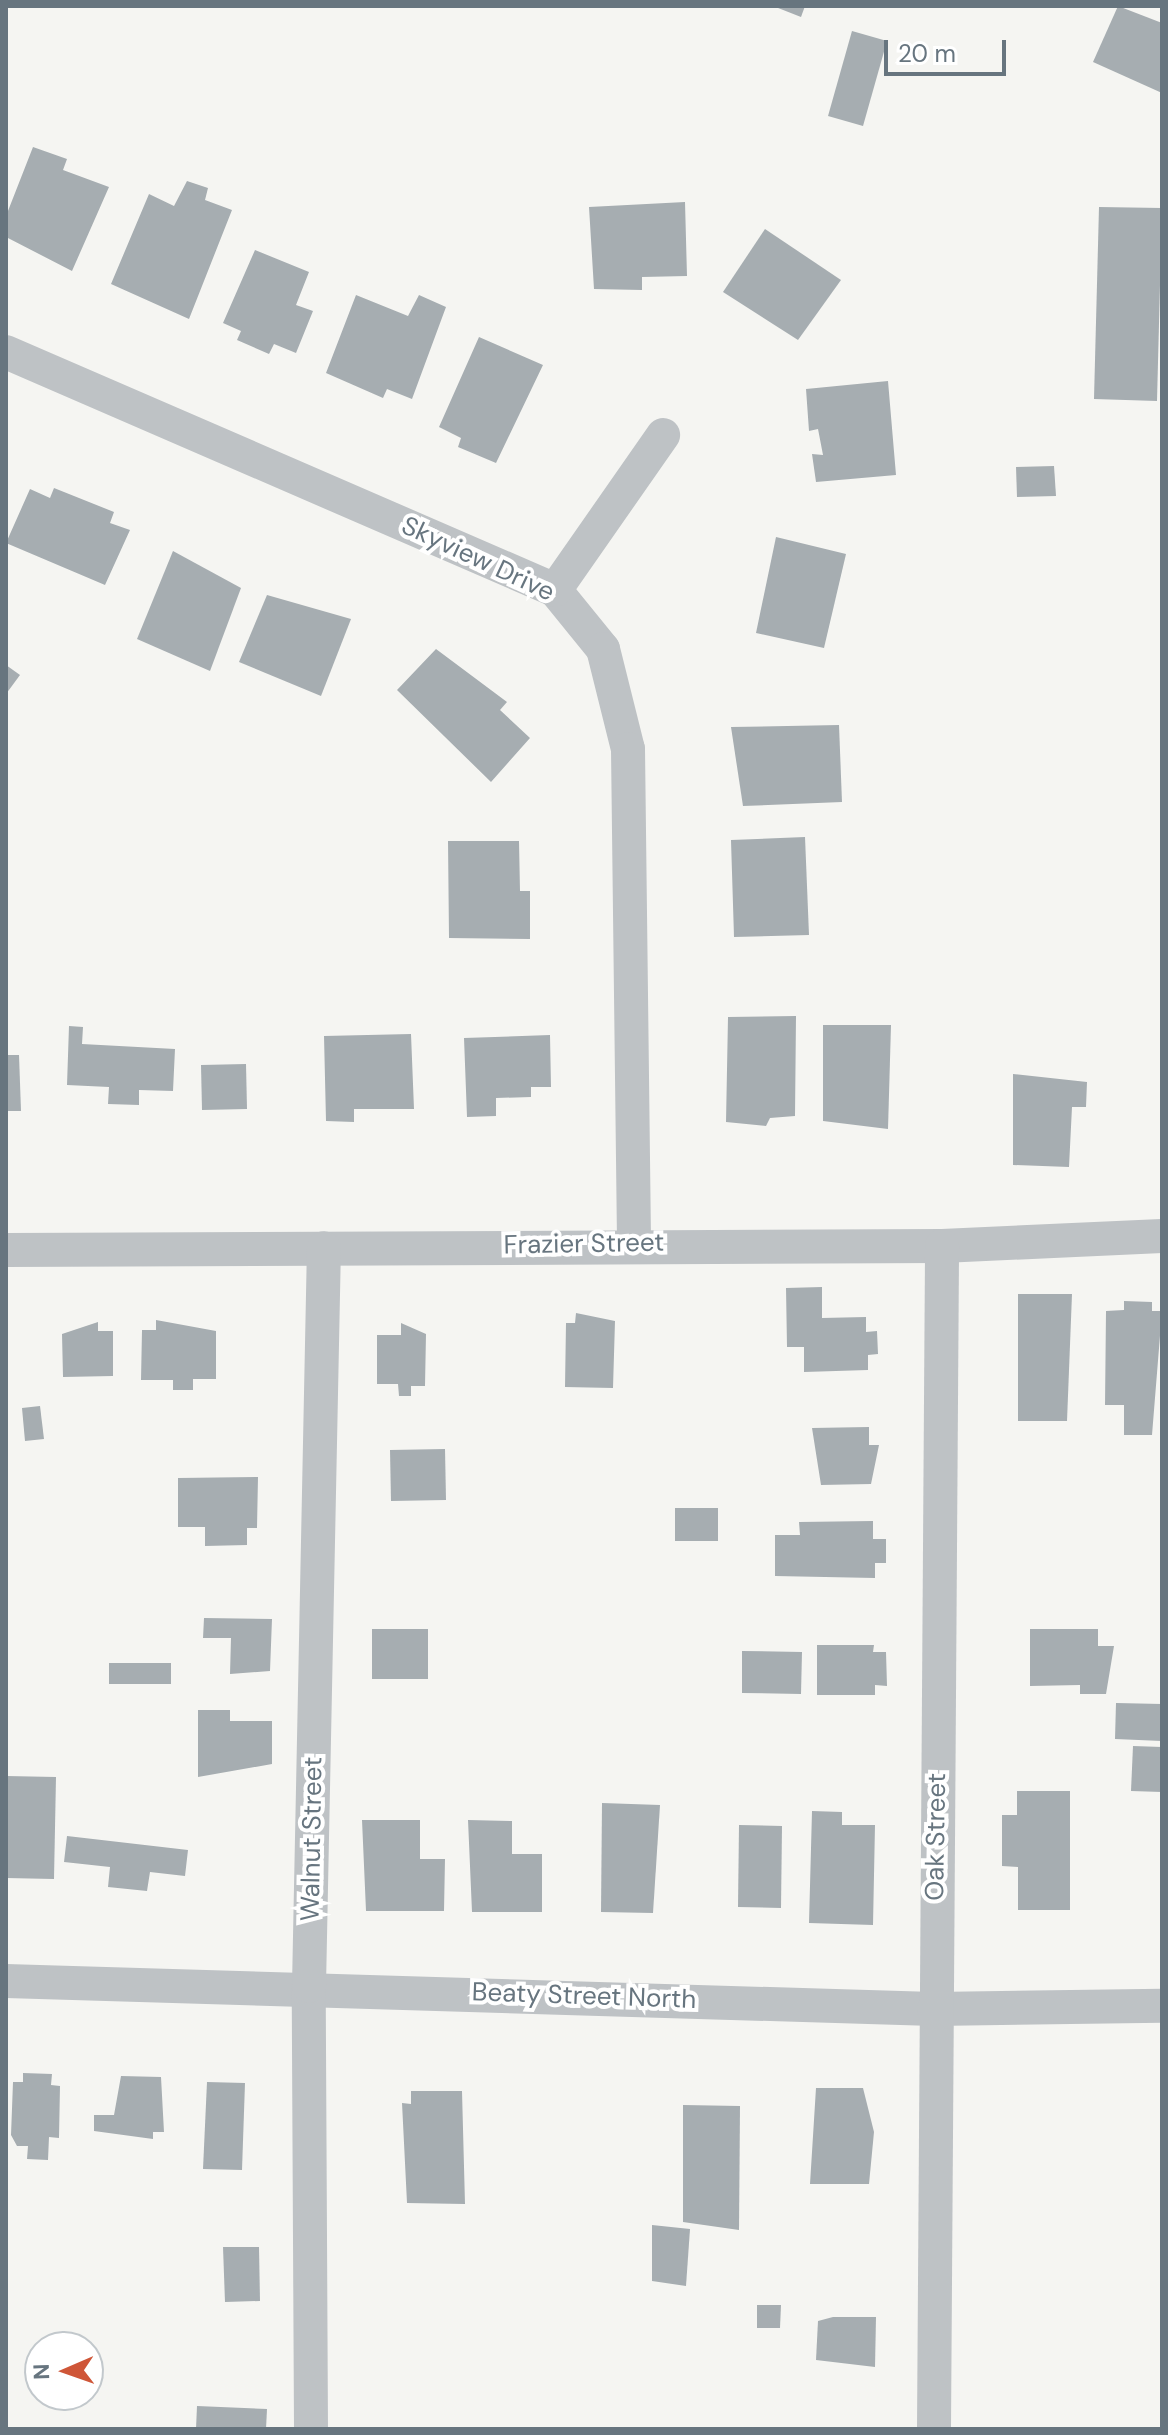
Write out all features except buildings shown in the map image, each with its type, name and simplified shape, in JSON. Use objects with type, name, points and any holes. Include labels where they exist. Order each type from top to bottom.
[{"type":"street","name":"Skyview Drive","points":[[6,352],[555,590],[603,649],[628,749],[634,1243]]},
{"type":"street","points":[[555,590],[663,435]]},
{"type":"street","name":"Frazier Street","points":[[6,1250],[634,1243],[942,1246],[1162,1236]]},
{"type":"street","name":"Oak Street","points":[[934,2429],[934,2009],[942,1246]]},
{"type":"street","name":"Walnut Street","points":[[311,2429],[309,1986],[324,1248]]},
{"type":"street","name":"Beaty Street North","points":[[6,1981],[309,1986],[934,2009],[1162,2006]]}]
